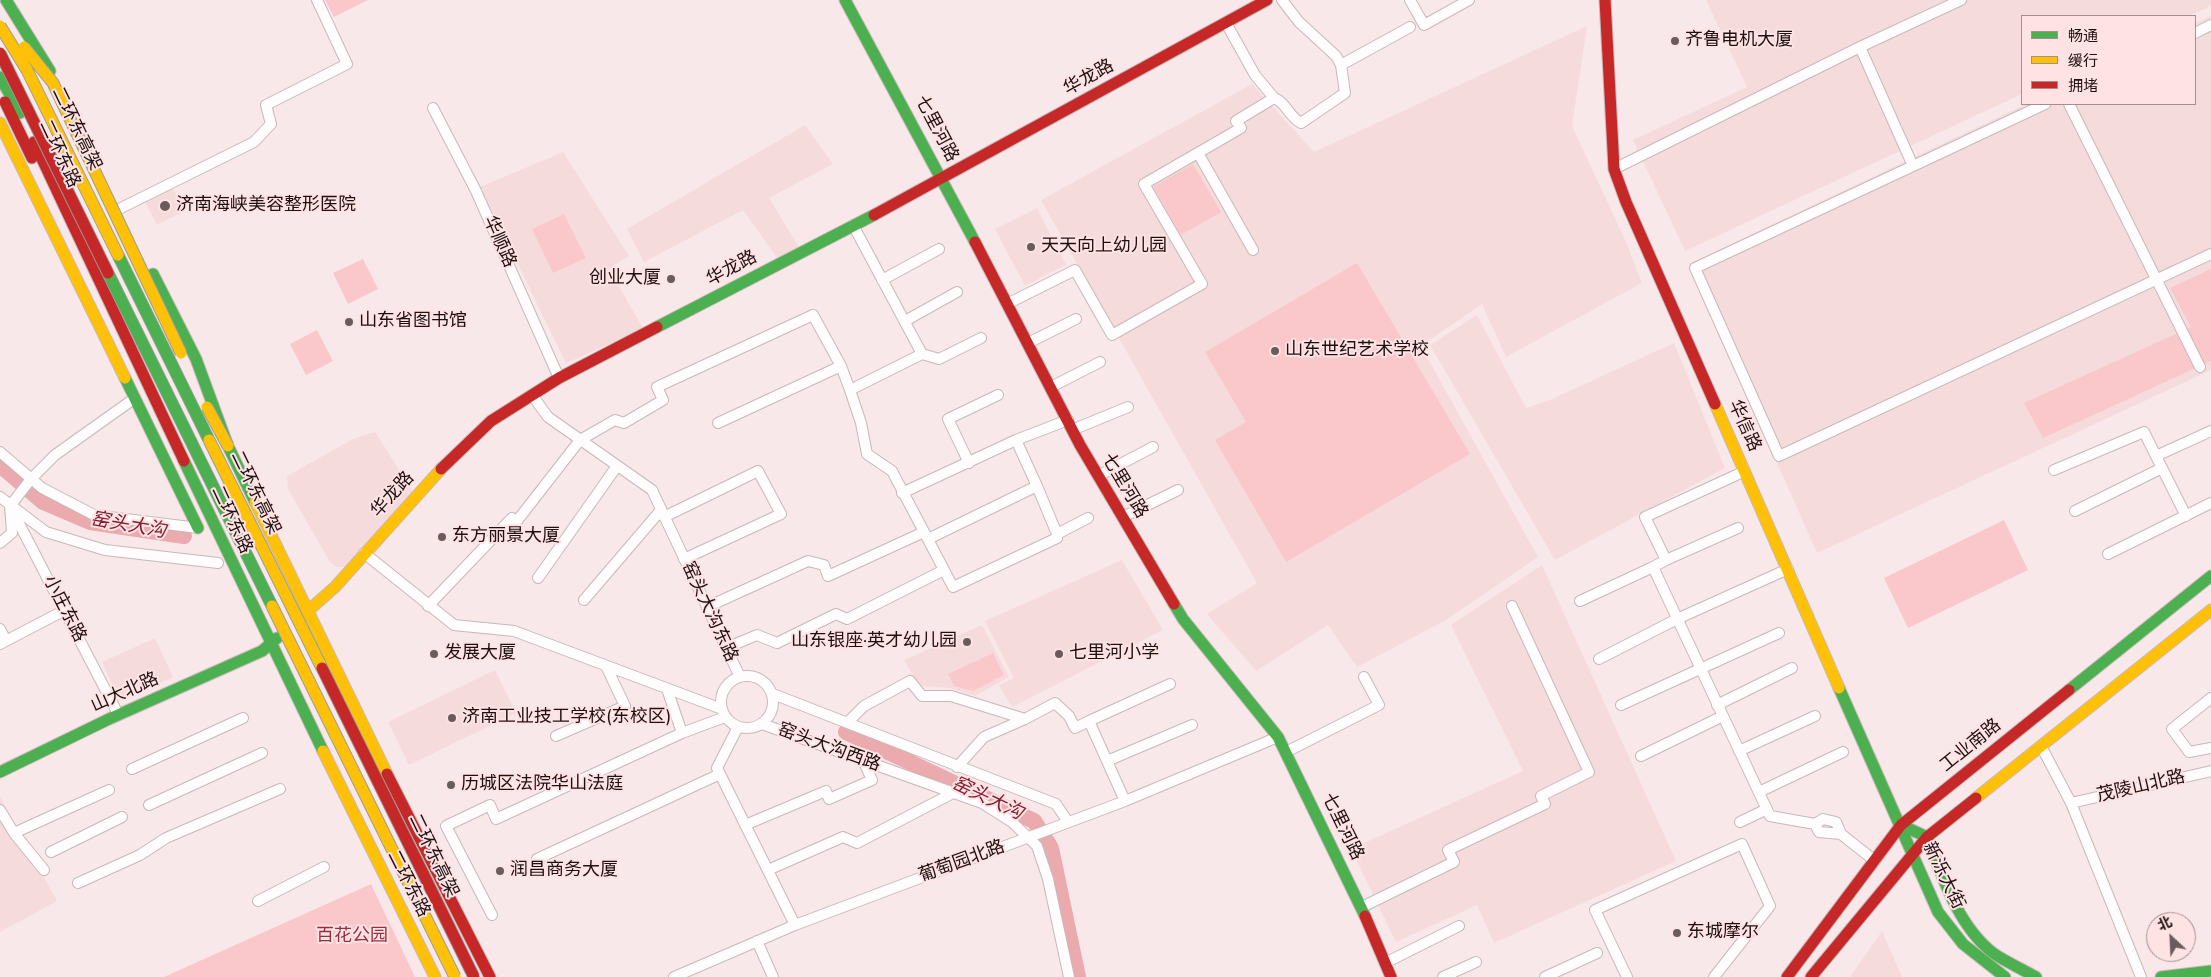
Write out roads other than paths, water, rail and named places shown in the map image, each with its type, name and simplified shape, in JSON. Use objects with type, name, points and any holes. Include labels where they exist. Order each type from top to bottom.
[{"type":"main road","name":"二环东路","points":[[6,0],[68,101],[196,359],[228,446],[348,697],[490,977]]},
{"type":"main road","name":"七里河路","points":[[845,0],[943,179],[1070,426],[1098,476],[1183,619],[1278,736],[1362,907],[1370,929],[1387,962],[1391,977]]},
{"type":"main road","name":"华龙路","points":[[268,646],[335,587],[428,482],[492,422],[532,395],[559,378],[943,179],[1267,0]]},
{"type":"main road","name":"华信路","points":[[1605,0],[1614,169],[1901,825]]},
{"type":"main road","name":"二环东路","points":[[0,10],[43,82],[204,413],[228,446]]},
{"type":"main road","points":[[0,19],[53,84],[198,390],[228,446]]},
{"type":"main road","name":"二环东高架","points":[[0,26],[26,70],[474,977]]},
{"type":"main road","name":"二环东高架","points":[[0,53],[455,977]]},
{"type":"main road","name":"二环东路","points":[[0,77],[24,122],[231,561],[268,646],[436,977]]},
{"type":"main road","points":[[0,92],[153,409],[182,457]]},
{"type":"main road","name":"二环东路","points":[[0,123],[198,528]]},
{"type":"main road","name":"工业南路","points":[[1787,977],[1901,825],[2211,576]]},
{"type":"main road","points":[[1811,977],[1927,837],[2211,610]]},
{"type":"main road","name":"山大北路","points":[[0,768],[117,712],[268,646]]},
{"type":"main road","name":"山大北路","points":[[0,772],[109,719],[262,652],[268,646]]},
{"type":"main road","points":[[1901,825],[1927,837]]},
{"type":"main road","name":"新泺大街","points":[[1901,825],[1912,855],[1942,918],[1975,956],[1986,966],[2005,977]]},
{"type":"main road","name":"新泺大街","points":[[1927,837],[1945,885],[1958,910],[1987,948],[2036,977]]},
{"type":"main road","points":[[2160,977],[2211,971]]},
{"type":"street","points":[[121,208],[254,142],[270,124],[266,105],[347,64],[317,0]]},
{"type":"street","points":[[1226,23],[1255,75],[1274,98],[1280,100],[1293,119],[1301,123],[1345,93],[1341,65],[1330,50],[1299,22],[1282,0]]},
{"type":"street","points":[[1410,0],[1424,25],[1470,0]]},
{"type":"street","points":[[1614,169],[1860,47],[1961,0]]},
{"type":"street","points":[[2196,32],[2211,25]]},
{"type":"street","points":[[1341,65],[1410,27]]},
{"type":"street","points":[[1860,47],[1913,166]]},
{"type":"street","points":[[1007,304],[1075,270],[1112,335],[1202,284],[1144,184],[1241,128],[1236,121],[1274,98]]},
{"type":"street","points":[[2043,105],[1695,268],[1780,456],[2211,254]]},
{"type":"street","points":[[2069,105],[2200,367]]},
{"type":"street","name":"华顺路","points":[[433,108],[476,191],[559,378]]},
{"type":"street","points":[[1198,153],[1253,250]]},
{"type":"street","points":[[853,225],[922,354]]},
{"type":"street","points":[[882,280],[939,249]]},
{"type":"street","points":[[905,321],[957,292]]},
{"type":"street","points":[[428,606],[512,518],[517,521],[580,440],[615,420],[624,423],[663,400],[657,388],[813,315],[841,366],[861,422],[867,454],[892,471],[953,587],[1057,538],[1058,534],[1088,518]]},
{"type":"street","points":[[1028,343],[1076,319]]},
{"type":"street","points":[[850,390],[922,354],[939,359],[981,338]]},
{"type":"street","points":[[1050,387],[1100,362]]},
{"type":"street","points":[[718,423],[841,366]]},
{"type":"street","name":"窑头大沟东路","points":[[532,395],[548,417],[652,490],[740,677],[748,676],[763,681],[773,694],[1056,804],[1068,822]]},
{"type":"street","points":[[968,463],[948,419],[998,396]]},
{"type":"street","points":[[0,543],[12,533],[10,506],[31,479],[56,455],[135,398]]},
{"type":"street","points":[[902,493],[1016,440],[1070,426],[1128,407]]},
{"type":"street","points":[[2156,456],[2211,431]]},
{"type":"street","points":[[2054,470],[2144,432],[2186,516]]},
{"type":"street","points":[[1016,440],[1058,534]]},
{"type":"street","points":[[1098,476],[1153,447]]},
{"type":"street","points":[[0,452],[42,488],[94,515],[198,528]]},
{"type":"street","points":[[538,578],[617,466]]},
{"type":"street","points":[[2075,511],[2162,468]]},
{"type":"street","points":[[584,600],[663,513],[758,471],[781,514],[684,559]]},
{"type":"street","points":[[1666,560],[1645,518],[1745,471]]},
{"type":"street","points":[[707,607],[808,561],[824,566],[828,576],[926,536],[1037,486]]},
{"type":"street","points":[[1123,517],[1178,490]]},
{"type":"street","points":[[0,497],[46,532],[105,550],[218,563]]},
{"type":"street","points":[[2108,554],[2211,503]]},
{"type":"street","name":"小庄东路","points":[[10,506],[117,712]]},
{"type":"street","points":[[1580,601],[1738,528]]},
{"type":"street","points":[[364,554],[454,625],[514,631],[667,689],[724,713],[738,727],[717,768],[795,925]]},
{"type":"street","points":[[1653,567],[1770,816],[1815,824],[1819,832],[1841,834],[1874,861]]},
{"type":"street","points":[[1599,659],[1677,619],[1788,569]]},
{"type":"street","points":[[726,648],[757,635],[777,643],[836,614],[847,619],[944,570]]},
{"type":"street","points":[[1362,907],[1454,862],[1448,850],[1545,804],[1541,796],[1589,772],[1512,606]]},
{"type":"street","points":[[0,630],[3,642],[65,610]]},
{"type":"street","points":[[1621,704],[1779,633]]},
{"type":"street","points":[[556,736],[625,706],[606,666]]},
{"type":"street","points":[[1718,705],[1792,668]]},
{"type":"street","points":[[724,713],[721,701],[726,686],[740,677]]},
{"type":"street","points":[[1286,752],[1379,705],[1364,677]]},
{"type":"street","points":[[847,723],[864,706],[910,681],[922,696],[951,696],[1025,718]]},
{"type":"street","points":[[957,767],[984,737],[1055,703],[1069,716],[1075,728],[1170,684]]},
{"type":"street","points":[[667,689],[682,734]]},
{"type":"street","points":[[762,724],[772,711],[773,694]]},
{"type":"street","points":[[2211,698],[2172,729],[2189,752],[2211,748]]},
{"type":"street","points":[[492,915],[446,826],[490,805],[496,819],[724,713]]},
{"type":"street","points":[[1641,756],[1723,716]]},
{"type":"street","points":[[1740,751],[1816,716]]},
{"type":"street","points":[[132,769],[243,718]]},
{"type":"street","points":[[1090,721],[1126,801]]},
{"type":"street","name":"窑头大沟西路","points":[[738,727],[754,728],[762,724],[982,803],[1012,822],[1037,846],[1048,879],[1069,977]]},
{"type":"street","points":[[1108,761],[1192,725]]},
{"type":"street","name":"葡萄园北路","points":[[674,977],[795,925],[1126,801],[1278,736]]},
{"type":"street","points":[[2041,746],[2071,804],[2141,977]]},
{"type":"street","points":[[1759,792],[1843,752]]},
{"type":"street","points":[[150,805],[262,753]]},
{"type":"street","points":[[746,825],[826,791],[829,799],[872,780],[863,760]]},
{"type":"street","name":"茂陵山北路","points":[[2071,804],[2211,771]]},
{"type":"street","points":[[537,859],[720,774]]},
{"type":"street","points":[[78,883],[140,855],[166,838],[280,789]]},
{"type":"street","points":[[14,833],[108,790]]},
{"type":"street","points":[[768,870],[843,837],[858,843],[953,793]]},
{"type":"street","points":[[0,810],[14,833],[44,870]]},
{"type":"street","points":[[1740,822],[1767,810]]},
{"type":"street","points":[[51,852],[122,817]]},
{"type":"street","points":[[1627,977],[1595,910],[1742,844],[1770,906],[1714,977]]},
{"type":"street","points":[[258,901],[324,867]]},
{"type":"street","points":[[1387,962],[1459,926]]},
{"type":"street","points":[[757,941],[773,977]]},
{"type":"street","points":[[1545,977],[1597,953]]},
{"type":"street","points":[[1443,977],[1476,962]]},
{"type":"waterway","name":"窑头大沟","points":[[0,465],[43,502],[90,522],[184,536]]},
{"type":"waterway","name":"窑头大沟","points":[[846,732],[1034,821],[1051,848],[1078,977]]},
{"type":"place","name":"齐鲁电机大厦","points":[[1675,41]]},
{"type":"place","name":"济南海峡美容整形医院","points":[[165,206]]},
{"type":"place","name":"天天向上幼儿园","points":[[1031,247]]},
{"type":"place","name":"创业大厦","points":[[671,279]]},
{"type":"place","name":"山东省图书馆","points":[[349,322]]},
{"type":"place","name":"山东世纪艺术学校","points":[[1275,351]]},
{"type":"place","name":"东方丽景大厦","points":[[442,537]]},
{"type":"place","name":"山东银座·英才幼儿园","points":[[967,642]]},
{"type":"place","name":"发展大厦","points":[[434,654]]},
{"type":"place","name":"七里河小学","points":[[1059,654]]},
{"type":"place","name":"济南工业技工学校(东校区)","points":[[452,718]]},
{"type":"place","name":"历城区法院华山法庭","points":[[451,785]]},
{"type":"place","name":"润昌商务大厦","points":[[500,871]]},
{"type":"place","name":"东城摩尔","points":[[1677,933]]},
{"type":"park label","name":"百花公园","points":[[352,937]]}]
